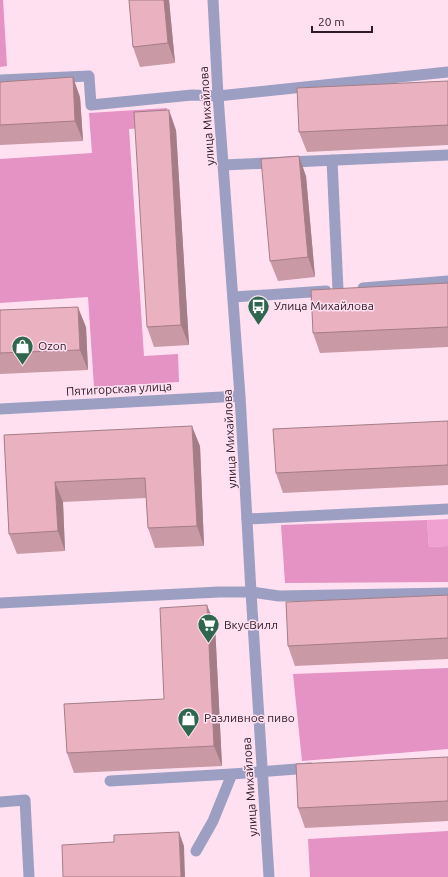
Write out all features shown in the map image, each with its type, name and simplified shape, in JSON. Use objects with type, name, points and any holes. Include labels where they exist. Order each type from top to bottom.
[{"type":"street","name":"улица Михайлова","points":[[213,0],[218,96],[240,396],[269,877]]},
{"type":"street","points":[[0,80],[89,76],[90,105],[192,95],[218,96],[448,72]]},
{"type":"street","points":[[223,165],[448,155]]},
{"type":"street","points":[[332,160],[345,289]]},
{"type":"street","points":[[233,297],[448,281]]},
{"type":"street","name":"Пятигорская улица","points":[[0,409],[240,396]]},
{"type":"street","points":[[247,519],[448,509]]},
{"type":"street","points":[[0,603],[219,592],[251,592],[279,596],[448,593]]},
{"type":"street","points":[[110,781],[324,767]]},
{"type":"street","points":[[196,851],[213,821],[232,774]]},
{"type":"street","points":[[0,802],[25,800],[29,877]]},
{"type":"shaded area","points":[[0,0],[3,0],[7,66],[0,67]]},
{"type":"shaded area","points":[[167,108],[169,126],[129,129],[144,356],[178,354],[179,382],[94,387],[88,297],[0,303],[0,159],[92,153],[89,113]]},
{"type":"shaded area","points":[[448,519],[448,546],[429,547],[427,520]]},
{"type":"shaded area","points":[[427,520],[429,547],[448,546],[448,582],[285,583],[281,525]]},
{"type":"shaded area","points":[[448,668],[448,749],[302,761],[293,674]]},
{"type":"shaded area","points":[[448,831],[448,877],[310,877],[308,839]]},
{"type":"building","points":[[129,0],[164,0],[168,43],[133,47]]},
{"type":"building","points":[[73,77],[75,121],[0,125],[0,82]]},
{"type":"building","points":[[448,81],[448,125],[299,132],[297,88]]},
{"type":"building","points":[[169,110],[181,325],[147,327],[134,112]]},
{"type":"building","points":[[299,156],[308,257],[270,261],[261,159]]},
{"type":"building","points":[[448,283],[448,327],[313,333],[311,290]]},
{"type":"building","points":[[78,307],[80,350],[0,353],[0,310]]},
{"type":"building","points":[[448,421],[448,465],[276,473],[273,429]]},
{"type":"building","points":[[192,426],[197,526],[148,528],[145,478],[55,482],[58,531],[9,534],[4,435]]},
{"type":"building","points":[[448,595],[448,638],[288,646],[286,602]]},
{"type":"building","points":[[207,605],[214,746],[67,753],[64,704],[164,699],[160,608]]},
{"type":"building","points":[[448,757],[448,801],[298,808],[296,764]]},
{"type":"building","points":[[179,832],[181,877],[63,877],[62,845],[114,842],[114,835]]},
{"type":"place","name":"Улица Михайлова","points":[[258,326]]},
{"type":"place","name":"Ozon","points":[[23,366]]},
{"type":"place","name":"ВкусВилл","points":[[209,644]]},
{"type":"place","name":"Разливное пиво","points":[[188,738]]}]
